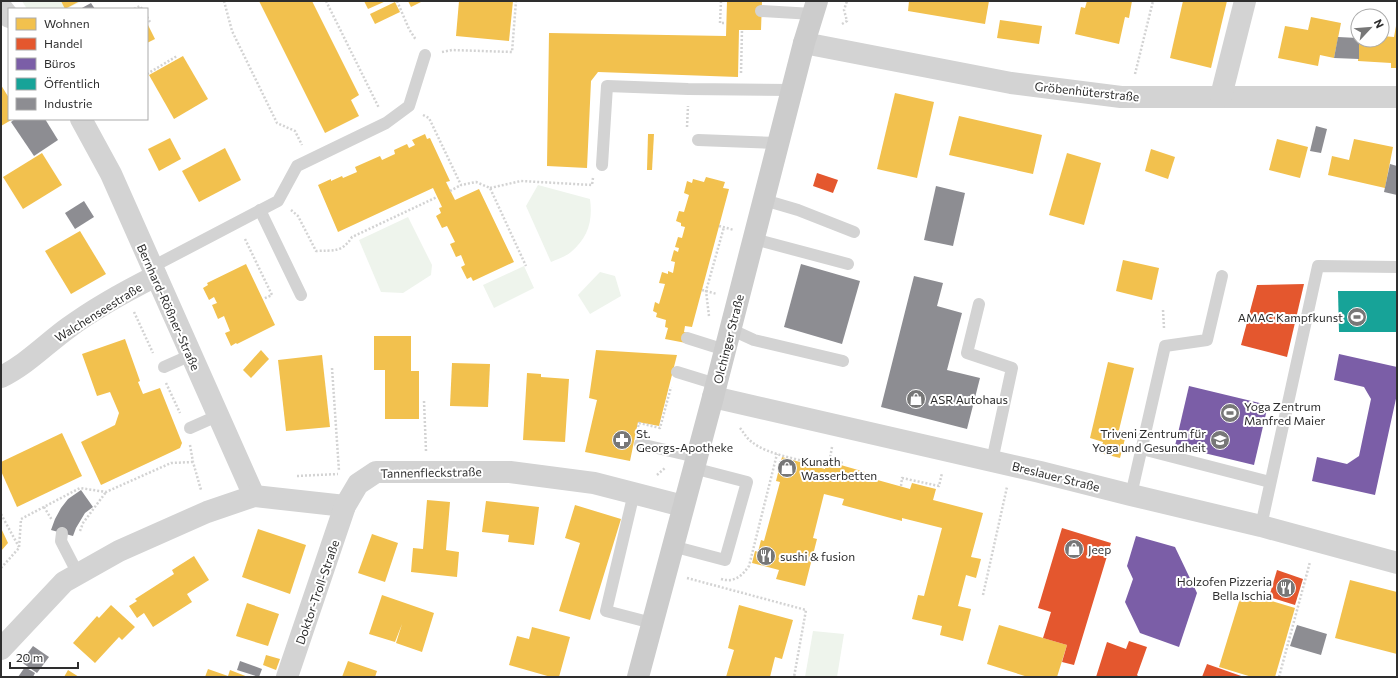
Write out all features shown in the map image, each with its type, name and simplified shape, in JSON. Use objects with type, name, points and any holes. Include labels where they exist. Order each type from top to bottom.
[{"type":"main road","name":"Olchinger Straße","points":[[638,677],[672,546],[715,391],[804,43],[815,8]]},
{"type":"street","points":[[1221,96],[1245,1]]},
{"type":"street","name":"Gröbenhüterstraße","points":[[804,43],[1011,83],[1121,97],[1397,97]]},
{"type":"street","name":"Bernhard-Rößner-Straße","points":[[82,120],[111,174],[217,416],[254,496]]},
{"type":"street","name":"Walchenseestraße","points":[[1,377],[13,371],[70,327],[154,272]]},
{"type":"street","name":"Breslauer Straße","points":[[715,391],[992,461],[1260,526],[1397,563]]},
{"type":"street","name":"Tannenfleckstraße","points":[[345,506],[358,484],[376,472],[426,471],[510,472],[594,483],[683,506]]},
{"type":"street","points":[[1,649],[64,582],[119,551],[207,512],[254,496],[345,506]]},
{"type":"street","name":"Doktor-Troll-Straße","points":[[287,677],[345,506]]},
{"type":"lane","points":[[761,11],[815,8]]},
{"type":"lane","points":[[154,272],[237,222],[278,201],[297,166],[386,123],[409,106],[425,55]]},
{"type":"lane","points":[[602,165],[607,86],[688,89],[792,90]]},
{"type":"lane","points":[[698,140],[778,143]]},
{"type":"lane","points":[[764,200],[798,210],[854,232]]},
{"type":"lane","points":[[260,210],[301,295]]},
{"type":"lane","points":[[754,238],[848,264]]},
{"type":"lane","points":[[1260,526],[1318,266],[1397,267]]},
{"type":"lane","points":[[1131,495],[1165,346],[1206,340],[1222,276]]},
{"type":"lane","points":[[979,304],[967,353],[1012,368],[992,461]]},
{"type":"lane","points":[[730,328],[754,340],[843,361]]},
{"type":"lane","points":[[687,338],[725,350]]},
{"type":"lane","points":[[164,367],[191,355]]},
{"type":"lane","points":[[677,372],[715,391]]},
{"type":"lane","points":[[190,428],[217,416]]},
{"type":"lane","points":[[640,444],[747,482],[725,560],[672,546]]},
{"type":"lane","points":[[1142,449],[1270,482]]},
{"type":"lane","points":[[634,493],[606,611],[652,623]]},
{"type":"lane","points":[[62,533],[61,541],[85,570]]},
{"type":"path","points":[[224,1],[232,31],[277,123],[295,131],[309,160]]},
{"type":"path","points":[[326,1],[386,123]]},
{"type":"path","points":[[397,1],[409,29],[425,55],[452,50],[512,52],[516,1]]},
{"type":"path","points":[[721,1],[720,23],[726,23]]},
{"type":"path","points":[[842,24],[847,20],[844,10],[847,1]]},
{"type":"path","points":[[1130,97],[1153,1]]},
{"type":"path","points":[[739,35],[742,35],[742,30]]},
{"type":"path","points":[[148,73],[176,56]]},
{"type":"path","points":[[409,106],[429,118],[461,185]]},
{"type":"path","points":[[687,123],[688,108]]},
{"type":"path","points":[[450,191],[461,185],[476,182],[490,188],[521,181],[592,185],[593,165],[602,165]]},
{"type":"path","points":[[490,188],[526,266]]},
{"type":"path","points":[[278,201],[298,216],[316,251],[338,250],[347,246],[352,238],[437,197]]},
{"type":"path","points":[[237,222],[272,294],[263,299]]},
{"type":"path","points":[[710,321],[706,291],[724,227],[719,226]]},
{"type":"path","points":[[702,290],[721,295]]},
{"type":"path","points":[[125,292],[153,355]]},
{"type":"path","points":[[293,477],[339,474],[332,368]]},
{"type":"path","points":[[166,382],[181,416]]},
{"type":"path","points":[[638,430],[639,423],[660,428],[671,385]]},
{"type":"path","points":[[424,401],[426,471]]},
{"type":"path","points":[[740,428],[751,442],[759,447],[777,454],[826,466]]},
{"type":"path","points":[[189,442],[207,512]]},
{"type":"path","points":[[833,444],[830,458],[842,461],[841,465]]},
{"type":"path","points":[[85,570],[77,537],[83,523],[106,492],[171,463],[193,462]]},
{"type":"path","points":[[901,486],[902,478],[940,486],[942,471]]},
{"type":"path","points":[[1,568],[20,548],[21,519],[80,488],[106,492]]},
{"type":"path","points":[[983,595],[1004,505]]},
{"type":"path","points":[[44,507],[54,522]]},
{"type":"path","points":[[1,514],[20,548]]},
{"type":"path","points":[[1279,677],[1316,541]]},
{"type":"path","points":[[687,578],[806,610],[794,677]]},
{"type":"shaded area","points":[[22,1],[82,1],[68,8],[26,8]]},
{"type":"shaded area","points":[[538,185],[590,199],[590,222],[582,241],[569,254],[551,262],[526,206]]},
{"type":"shaded area","points":[[408,217],[432,265],[431,275],[403,293],[381,292],[359,240]]},
{"type":"shaded area","points":[[524,266],[534,288],[494,308],[483,285]]},
{"type":"shaded area","points":[[600,272],[615,276],[621,296],[590,314],[578,295]]},
{"type":"shaded area","points":[[813,631],[844,634],[837,677],[805,677]]},
{"type":"building: Wohnen","points":[[61,1],[80,1],[67,8],[64,8]]},
{"type":"building: Wohnen","points":[[259,1],[312,1],[359,95],[351,100],[359,116],[325,133]]},
{"type":"building: Wohnen","points":[[364,1],[386,1],[368,9]]},
{"type":"building: Wohnen","points":[[408,1],[423,1],[411,7]]},
{"type":"building: Wohnen","points":[[459,1],[513,1],[509,41],[456,36]]},
{"type":"building: Wohnen","points":[[727,1],[762,1],[761,30],[739,30],[738,77],[598,72],[591,81],[587,168],[547,166],[549,33],[726,36]]},
{"type":"building: Wohnen","points":[[909,1],[989,1],[985,24],[908,11]]},
{"type":"building: Wohnen","points":[[1087,1],[1132,1],[1129,18],[1125,17],[1119,44],[1075,34],[1081,7],[1085,8]]},
{"type":"building: Wohnen","points":[[1183,1],[1227,1],[1211,68],[1170,58]]},
{"type":"building: Wohnen","points":[[395,2],[400,12],[375,24],[370,14]]},
{"type":"building: Wohnen","points":[[1311,17],[1341,23],[1334,58],[1320,55],[1318,66],[1278,58],[1285,26],[1308,30]]},
{"type":"building: Wohnen","points":[[1000,20],[1042,26],[1039,44],[997,38]]},
{"type":"building: Wohnen","points":[[148,25],[155,39],[148,42]]},
{"type":"building: Wohnen","points":[[1396,26],[1397,68],[1391,68],[1391,63],[1358,61],[1359,48],[1390,48],[1390,37],[1394,37]]},
{"type":"building: Wohnen","points":[[183,56],[208,99],[174,119],[149,75]]},
{"type":"building: Wohnen","points":[[1,85],[8,96],[8,120],[11,120],[1,126]]},
{"type":"building: Wohnen","points":[[895,93],[934,102],[917,178],[877,169]]},
{"type":"building: Wohnen","points":[[959,116],[1042,135],[1033,174],[949,155]]},
{"type":"building: Wohnen","points":[[425,134],[427,139],[430,138],[450,181],[446,182],[455,200],[479,189],[514,262],[473,281],[471,277],[467,279],[461,267],[465,265],[461,255],[456,257],[450,244],[455,242],[447,226],[442,228],[436,216],[441,213],[439,208],[442,207],[433,188],[338,232],[318,185],[331,179],[331,181],[342,176],[343,178],[357,172],[355,167],[380,156],[382,160],[395,154],[394,150],[407,144],[409,148],[415,145],[412,140]]},
{"type":"building: Wohnen","points":[[648,134],[654,134],[652,170],[647,170]]},
{"type":"building: Wohnen","points":[[170,138],[181,159],[159,171],[148,149]]},
{"type":"building: Wohnen","points":[[1277,139],[1308,147],[1300,178],[1269,170]]},
{"type":"building: Wohnen","points":[[1354,139],[1393,147],[1385,188],[1328,175],[1332,156],[1349,160]]},
{"type":"building: Wohnen","points":[[225,148],[241,180],[199,202],[182,171]]},
{"type":"building: Wohnen","points":[[1151,149],[1175,157],[1168,179],[1145,171]]},
{"type":"building: Wohnen","points":[[42,153],[62,185],[23,209],[3,177]]},
{"type":"building: Wohnen","points":[[1067,153],[1101,163],[1084,225],[1049,215]]},
{"type":"building: Wohnen","points":[[706,177],[725,182],[723,188],[729,189],[692,327],[685,326],[684,332],[689,333],[686,343],[665,339],[668,328],[665,327],[666,320],[656,317],[657,313],[653,311],[655,302],[659,304],[665,284],[659,283],[662,272],[668,274],[668,271],[673,273],[675,262],[671,261],[674,250],[678,252],[679,248],[675,247],[678,237],[682,238],[685,227],[681,226],[681,223],[676,221],[679,211],[684,212],[689,195],[684,193],[687,181],[692,183],[693,179],[704,182]]},
{"type":"building: Wohnen","points":[[80,231],[106,274],[71,294],[45,251]]},
{"type":"building: Wohnen","points":[[1123,260],[1159,268],[1152,300],[1116,291]]},
{"type":"building: Wohnen","points":[[246,264],[275,325],[231,346],[225,333],[230,331],[224,316],[218,319],[212,305],[217,303],[214,297],[209,300],[203,288],[208,285],[207,283]]},
{"type":"building: Wohnen","points":[[374,336],[411,336],[411,371],[419,371],[419,419],[385,419],[385,370],[374,370]]},
{"type":"building: Wohnen","points":[[125,339],[143,394],[160,388],[182,443],[180,448],[101,485],[81,442],[115,425],[119,413],[110,392],[97,396],[82,354]]},
{"type":"building: Wohnen","points":[[261,350],[269,359],[251,378],[243,370]]},
{"type":"building: Wohnen","points":[[596,350],[677,355],[659,426],[638,422],[630,461],[585,452],[597,400],[589,398]]},
{"type":"building: Wohnen","points":[[322,355],[330,427],[286,431],[278,360]]},
{"type":"building: Wohnen","points":[[1108,362],[1134,368],[1119,430],[1127,431],[1120,458],[1100,453],[1103,442],[1090,438]]},
{"type":"building: Wohnen","points":[[452,363],[490,364],[488,407],[450,406]]},
{"type":"building: Wohnen","points":[[527,373],[541,374],[541,377],[569,379],[565,442],[523,440]]},
{"type":"building: Wohnen","points":[[62,433],[82,476],[17,507],[1,471],[1,462]]},
{"type":"building: Wohnen","points":[[782,457],[825,469],[827,461],[865,472],[863,476],[910,489],[912,483],[936,489],[933,500],[983,513],[971,557],[981,559],[976,578],[966,575],[958,606],[971,609],[963,641],[940,635],[942,626],[912,619],[918,595],[924,596],[942,528],[902,518],[902,521],[842,505],[844,499],[824,494],[813,538],[817,539],[805,586],[776,579],[779,570],[752,563],[755,551],[758,552],[761,540],[764,541],[780,482],[776,481]]},
{"type":"building: Wohnen","points":[[427,500],[450,502],[446,550],[459,552],[457,577],[411,572],[413,548],[423,549]]},
{"type":"building: Wohnen","points":[[486,501],[539,507],[534,545],[508,542],[509,535],[482,532]]},
{"type":"building: Wohnen","points":[[575,505],[621,519],[590,620],[559,611],[580,543],[565,538]]},
{"type":"building: Wohnen","points":[[1,528],[8,543],[1,551]]},
{"type":"building: Wohnen","points":[[258,529],[306,545],[290,594],[242,577]]},
{"type":"building: Wohnen","points":[[372,534],[398,543],[385,582],[358,573]]},
{"type":"building: Wohnen","points":[[194,556],[209,580],[187,594],[192,602],[153,627],[144,613],[137,618],[129,606],[137,601],[135,599],[174,574],[172,570]]},
{"type":"building: Wohnen","points":[[1350,580],[1397,592],[1397,654],[1335,638]]},
{"type":"building: Wohnen","points":[[1242,592],[1295,608],[1275,677],[1252,677],[1219,667]]},
{"type":"building: Wohnen","points":[[382,595],[434,613],[422,652],[396,643],[402,624],[395,642],[369,634]]},
{"type":"building: Wohnen","points":[[247,603],[279,614],[268,646],[236,636]]},
{"type":"building: Wohnen","points":[[111,605],[135,627],[122,640],[119,637],[95,663],[73,643],[97,616],[99,618]]},
{"type":"building: Wohnen","points":[[739,605],[793,620],[782,659],[775,657],[770,677],[726,677],[734,650],[728,648]]},
{"type":"building: Wohnen","points":[[999,625],[1067,645],[1057,677],[1028,677],[987,664]]},
{"type":"building: Wohnen","points":[[532,627],[570,637],[559,677],[551,677],[509,665],[517,636],[529,639]]},
{"type":"building: Wohnen","points":[[266,655],[280,659],[276,670],[263,665]]},
{"type":"building: Wohnen","points":[[348,661],[377,671],[375,677],[342,677]]},
{"type":"building: Wohnen","points":[[208,669],[228,676],[230,670],[248,677],[205,677]]},
{"type":"building: Wohnen","points":[[68,670],[79,677],[64,677]]},
{"type":"building: Handel","points":[[817,173],[838,180],[833,193],[813,186]]},
{"type":"building: Handel","points":[[1304,284],[1287,357],[1241,345],[1257,285]]},
{"type":"building: Handel","points":[[1062,528],[1111,543],[1074,665],[1062,662],[1067,645],[1043,638],[1051,612],[1038,608]]},
{"type":"building: Handel","name":"Holzofen Pizzeria Bella Ischia","points":[[1277,570],[1303,579],[1295,605],[1269,597]]},
{"type":"building: Handel","points":[[1129,641],[1147,647],[1137,675],[1139,677],[1096,677],[1107,642],[1126,649]]},
{"type":"building: Handel","points":[[1207,664],[1244,677],[1202,677]]},
{"type":"building: Büros","points":[[1339,354],[1397,367],[1397,394],[1375,495],[1312,481],[1317,457],[1347,464],[1359,456],[1371,399],[1364,387],[1334,380]]},
{"type":"building: Büros","points":[[1189,386],[1268,405],[1254,465],[1175,446]]},
{"type":"building: Büros","points":[[1136,536],[1175,547],[1197,593],[1179,647],[1140,633],[1125,602],[1133,579],[1127,566]]},
{"type":"building: Öffentlich","points":[[1338,291],[1397,291],[1397,332],[1339,332]]},
{"type":"building: Industrie","points":[[91,3],[94,8],[82,8]]},
{"type":"building: Industrie","points":[[1338,37],[1350,38],[1350,48],[1359,48],[1359,59],[1334,58]]},
{"type":"building: Industrie","points":[[14,120],[46,120],[58,140],[34,156],[11,122]]},
{"type":"building: Industrie","points":[[1316,126],[1327,129],[1321,153],[1310,151]]},
{"type":"building: Industrie","points":[[1390,164],[1397,166],[1397,195],[1384,192]]},
{"type":"building: Industrie","points":[[936,186],[965,193],[953,246],[924,240]]},
{"type":"building: Industrie","points":[[84,201],[94,217],[75,229],[65,213]]},
{"type":"building: Industrie","points":[[801,264],[860,281],[842,344],[784,327]]},
{"type":"building: Industrie","points":[[914,276],[943,283],[937,306],[962,313],[947,370],[980,378],[967,429],[881,407]]},
{"type":"building: Industrie","points":[[81,490],[93,507],[85,513],[73,536],[51,530],[61,508],[68,499]]},
{"type":"building: Industrie","points":[[1297,625],[1327,634],[1321,655],[1290,646]]},
{"type":"building: Industrie","points":[[33,646],[49,657],[37,673],[21,662]]},
{"type":"building: Industrie","points":[[240,661],[262,669],[259,677],[237,670]]},
{"type":"building: Industrie","points":[[25,667],[35,673],[33,677],[18,677]]},
{"type":"place","name":"AMAC Kampfkunst","points":[[1357,317]]},
{"type":"place","name":"ASR Autohaus","points":[[916,399]]},
{"type":"place","name":"Yoga Zentrum Manfred Maier","points":[[1230,413]]},
{"type":"place","name":"St. Georgs-Apotheke","points":[[622,440]]},
{"type":"place","name":"Triveni Zentrum für Yoga und Gesundheit","points":[[1220,440]]},
{"type":"place","name":"Kunath Wasserbetten","points":[[787,468]]},
{"type":"place","name":"Jeep","points":[[1074,549]]},
{"type":"place","name":"sushi & fusion","points":[[766,556]]},
{"type":"place","name":"Holzofen Pizzeria Bella Ischia","points":[[1286,588]]}]
